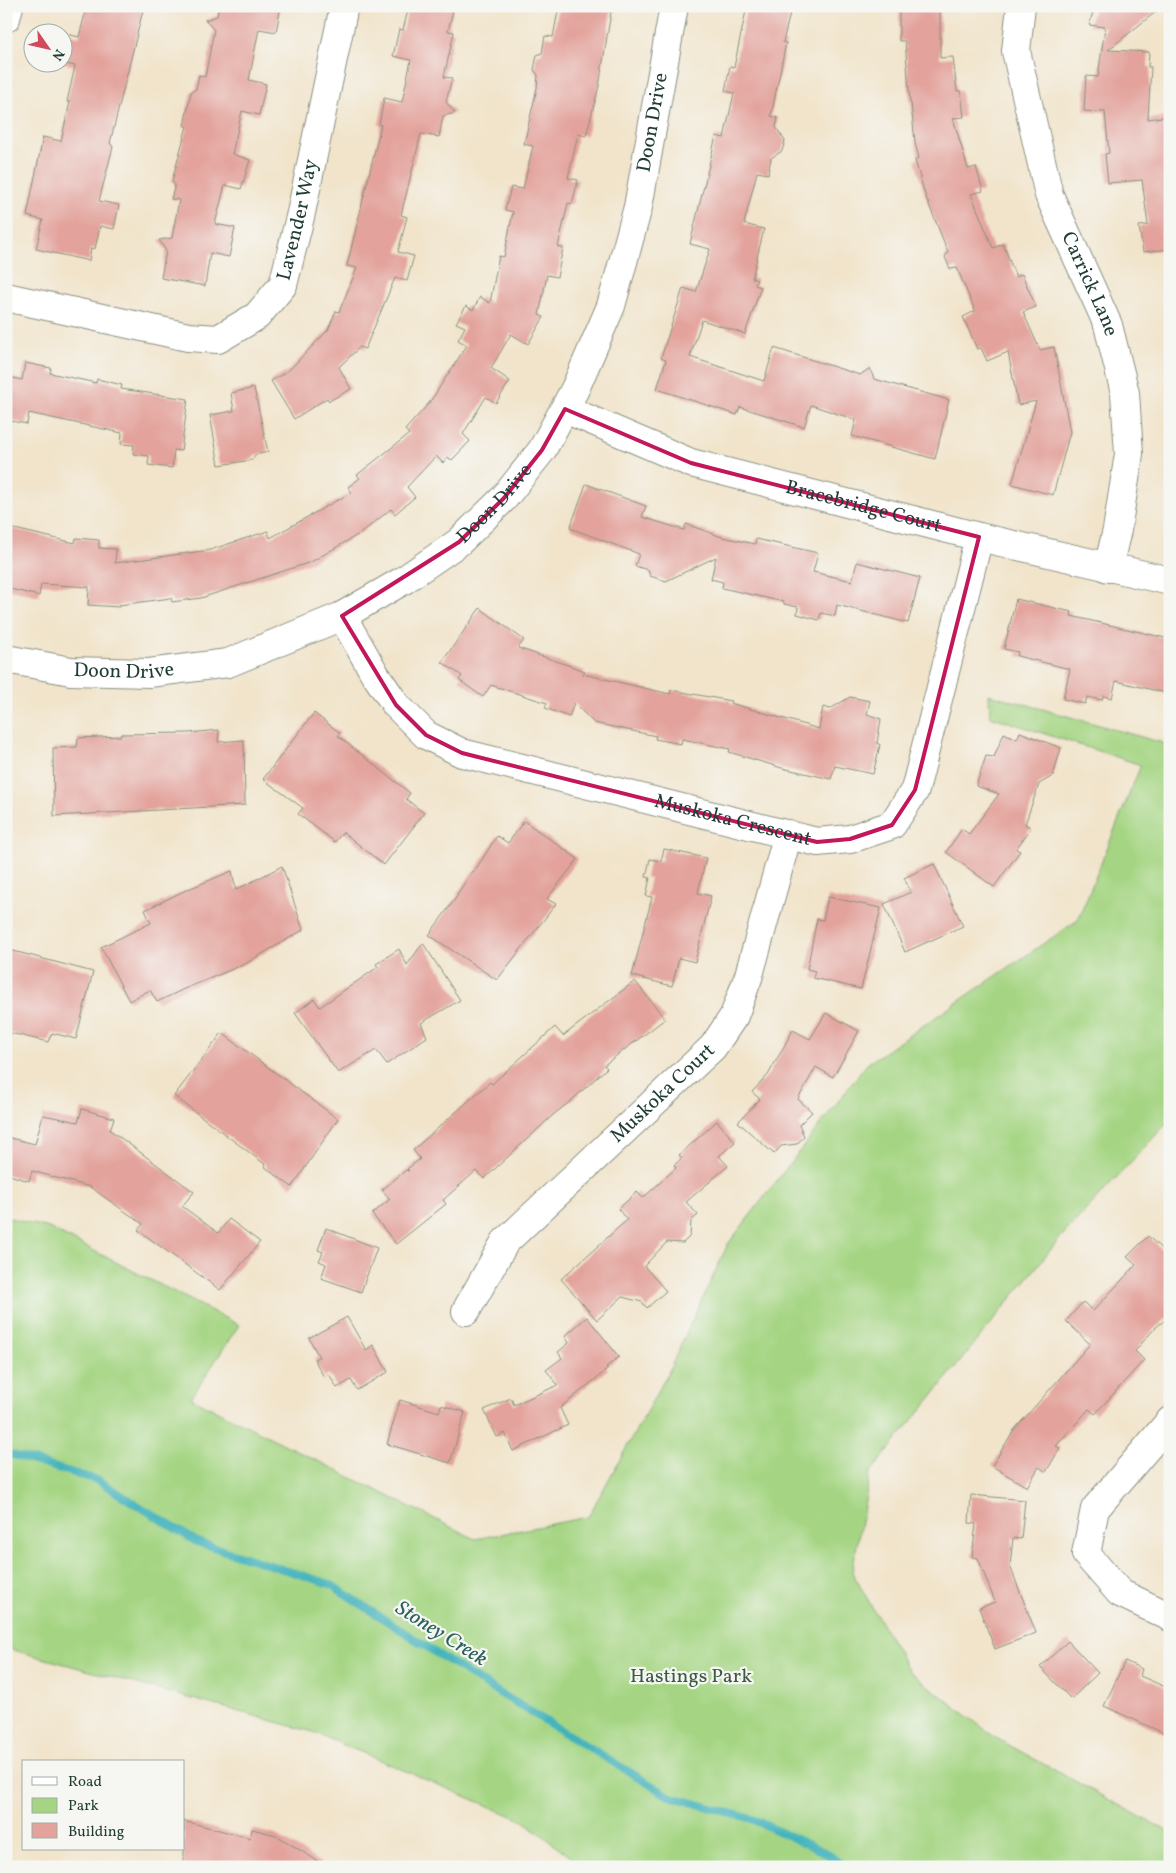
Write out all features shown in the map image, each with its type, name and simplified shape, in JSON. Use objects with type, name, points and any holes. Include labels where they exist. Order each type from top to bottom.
[{"type":"street","points":[[6,18],[9,6]]},
{"type":"street","name":"Lavender Way","points":[[6,297],[188,337],[218,339],[257,316],[283,285],[344,6]]},
{"type":"street","name":"Doon Drive","points":[[6,659],[71,671],[90,672],[149,673],[228,664],[342,616],[404,580],[459,542],[504,498],[542,450],[575,389],[611,306],[638,207],[674,6]]},
{"type":"street","name":"Carrick Lane","points":[[1021,6],[1016,51],[1049,195],[1108,324],[1125,394],[1129,454],[1117,530],[1108,568]]},
{"type":"street","name":"Bracebridge Court","points":[[565,409],[691,463],[979,537],[1170,581]]},
{"type":"street","name":"Muskoka Crescent","points":[[342,616],[375,674],[396,705],[426,735],[453,748],[470,754],[817,842],[850,839],[892,825],[916,790],[979,537]]},
{"type":"street","name":"Muskoka Court","points":[[466,1311],[505,1242],[693,1068],[719,1039],[734,1016],[749,975],[788,834]]},
{"type":"street","points":[[1165,1426],[1094,1509],[1086,1554],[1120,1593],[1170,1617]]},
{"type":"highlighted area","points":[[565,409],[691,463],[979,537],[915,790],[892,825],[850,839],[817,842],[462,753],[426,735],[396,705],[342,616],[459,542],[504,498],[542,450]]},
{"type":"green space","name":"Hastings Park","points":[[989,694],[1170,745],[1170,1120],[1060,1238],[870,1473],[852,1572],[909,1671],[996,1738],[1170,1833],[1170,1867],[572,1867],[572,1858],[524,1821],[313,1732],[6,1648],[6,1217],[49,1228],[239,1325],[191,1398],[475,1539],[588,1517],[668,1373],[728,1244],[867,1064],[1078,920],[1141,765],[990,716]]},
{"type":"building","points":[[87,6],[144,6],[110,143],[113,147],[99,201],[119,205],[114,229],[100,226],[95,249],[91,248],[89,261],[36,249],[43,220],[27,216],[43,137],[61,141],[70,102],[67,102],[75,66],[72,65],[72,35],[79,37]]},
{"type":"building","points":[[219,6],[281,6],[276,32],[259,29],[249,80],[266,84],[259,115],[242,111],[232,154],[250,160],[241,189],[225,185],[215,224],[235,228],[229,257],[210,253],[205,286],[161,278],[166,251],[159,240],[172,238],[179,200],[171,199],[175,185],[172,181],[187,126],[184,126],[191,92],[196,89],[199,75],[205,77],[214,30],[205,20],[217,16]]},
{"type":"building","points":[[409,6],[454,6],[448,31],[454,32],[444,77],[452,78],[446,102],[455,113],[443,116],[439,137],[421,134],[401,215],[407,217],[398,252],[414,256],[407,281],[395,278],[365,349],[360,347],[339,367],[351,389],[329,401],[327,398],[294,419],[271,381],[289,370],[328,330],[336,311],[339,312],[357,268],[347,266],[381,125],[379,125],[384,98],[402,102],[411,60],[393,56],[399,29],[403,30]]},
{"type":"building","points":[[559,6],[612,6],[599,86],[586,136],[578,134],[568,178],[578,180],[572,204],[568,203],[558,247],[563,248],[557,277],[547,275],[539,315],[544,317],[528,344],[511,334],[491,368],[510,381],[496,403],[486,397],[463,434],[470,441],[452,460],[447,457],[443,463],[436,456],[407,487],[415,497],[395,514],[391,509],[361,533],[311,562],[201,598],[172,602],[171,598],[119,605],[119,607],[88,605],[89,587],[41,584],[39,596],[6,588],[6,527],[75,543],[76,538],[99,540],[99,548],[116,549],[115,563],[210,550],[268,531],[270,538],[352,492],[348,487],[360,478],[357,475],[409,434],[405,430],[430,402],[467,345],[458,340],[465,327],[456,323],[466,306],[473,310],[480,297],[490,303],[499,256],[504,257],[513,212],[505,210],[511,187],[523,189],[533,146],[524,144],[537,88],[538,75],[534,70],[537,55],[542,53],[545,36],[553,37]]},
{"type":"building","points":[[747,6],[780,6],[791,9],[783,42],[786,43],[771,116],[778,118],[776,127],[785,141],[782,151],[771,158],[768,174],[757,172],[744,224],[764,229],[752,278],[757,280],[755,285],[761,287],[745,334],[702,320],[690,357],[764,381],[774,348],[860,375],[870,368],[874,379],[949,400],[935,459],[852,436],[856,420],[811,405],[804,427],[740,407],[737,415],[657,389],[666,360],[661,358],[683,288],[696,292],[710,249],[690,244],[716,136],[724,138],[734,93],[725,91],[730,66],[734,67]]},
{"type":"building","points":[[899,6],[940,6],[940,58],[953,57],[957,91],[961,91],[964,117],[953,118],[968,169],[976,167],[983,191],[971,194],[993,248],[1003,244],[1016,277],[1022,274],[1036,307],[1023,312],[1040,350],[1054,347],[1070,432],[1053,495],[1012,484],[1036,401],[1018,405],[1008,352],[987,361],[981,348],[977,349],[963,317],[975,311],[957,268],[950,269],[945,257],[948,252],[925,195],[915,160],[919,158],[915,143],[910,103],[905,41],[899,41]]},
{"type":"building","points":[[1095,6],[1163,6],[1108,50],[1149,52],[1148,67],[1151,67],[1148,119],[1170,116],[1170,249],[1143,252],[1139,226],[1148,225],[1142,180],[1108,183],[1105,154],[1109,153],[1105,112],[1084,111],[1086,76],[1098,77],[1105,27],[1089,25]]},
{"type":"building","points":[[25,363],[51,368],[50,373],[96,383],[97,379],[122,385],[121,389],[188,399],[181,451],[174,450],[172,468],[148,465],[149,456],[133,454],[134,445],[121,444],[122,433],[29,413],[27,424],[6,420],[6,392],[9,377],[22,380]]},
{"type":"building","points":[[254,388],[268,452],[255,455],[252,460],[219,465],[210,415],[234,411],[231,393]]},
{"type":"building","points":[[586,484],[646,506],[642,517],[684,530],[686,524],[722,537],[755,544],[756,539],[818,553],[813,572],[852,581],[857,562],[920,578],[908,623],[837,605],[835,616],[821,613],[819,620],[797,614],[798,607],[784,604],[784,602],[722,588],[723,582],[711,579],[716,557],[666,581],[650,576],[648,570],[635,566],[639,554],[570,528]]},
{"type":"building","points":[[1016,599],[1072,612],[1071,616],[1170,639],[1170,694],[1116,681],[1112,698],[1103,696],[1102,700],[1087,697],[1085,704],[1063,699],[1070,669],[1017,656],[1018,652],[1004,649]]},
{"type":"building","points":[[480,608],[524,640],[518,648],[585,671],[583,674],[670,694],[671,690],[731,701],[730,703],[819,729],[823,707],[830,709],[850,697],[870,701],[867,714],[881,719],[877,743],[880,745],[873,774],[835,766],[831,779],[782,768],[729,752],[730,749],[682,739],[681,744],[655,739],[656,736],[594,723],[574,703],[569,717],[545,708],[547,703],[491,685],[483,697],[459,680],[462,676],[442,662]]},
{"type":"building","points":[[314,713],[340,733],[338,736],[410,793],[406,799],[424,813],[384,865],[343,832],[335,842],[298,814],[303,808],[263,779]]},
{"type":"building","points":[[219,730],[218,742],[244,740],[245,805],[54,816],[53,748],[77,747],[78,738],[121,736],[121,734],[189,733]]},
{"type":"building","points":[[1020,732],[1061,748],[1053,776],[1039,784],[1025,824],[1031,828],[1016,849],[1020,851],[994,887],[946,852],[962,829],[969,834],[999,794],[976,786],[986,756],[994,757],[1004,733],[1017,739]]},
{"type":"building","points":[[524,821],[578,859],[547,899],[556,904],[497,980],[429,935],[497,836],[508,843]]},
{"type":"building","points":[[664,849],[706,858],[698,893],[711,896],[695,962],[679,958],[672,986],[632,976],[652,897],[646,896],[650,878],[646,877],[650,859],[661,861]]},
{"type":"building","points":[[934,864],[963,926],[905,952],[884,904],[911,892],[904,878]]},
{"type":"building","points":[[282,866],[303,930],[245,964],[157,1002],[150,990],[129,1001],[101,947],[151,923],[145,910],[186,890],[232,871],[236,890]]},
{"type":"building","points":[[828,897],[881,908],[861,989],[813,978],[815,971],[807,969],[817,919],[823,920]]},
{"type":"building","points":[[423,943],[460,1000],[421,1023],[427,1037],[387,1064],[376,1050],[338,1073],[295,1013],[314,999],[320,1007],[378,967],[376,964],[399,949],[407,965]]},
{"type":"building","points":[[6,949],[93,972],[76,1039],[52,1033],[48,1042],[6,1032]]},
{"type":"building","points":[[635,981],[665,1019],[604,1065],[607,1068],[484,1179],[476,1171],[443,1200],[446,1204],[396,1244],[372,1214],[390,1199],[382,1190],[406,1170],[409,1171],[407,1169],[420,1159],[413,1150],[490,1082],[492,1084],[555,1027],[563,1036]]},
{"type":"building","points":[[826,1013],[859,1031],[833,1077],[816,1067],[798,1099],[812,1112],[799,1125],[804,1136],[797,1144],[781,1146],[774,1154],[738,1122],[760,1099],[752,1092],[768,1075],[793,1030],[810,1039]]},
{"type":"building","points":[[222,1033],[338,1119],[292,1187],[265,1167],[266,1165],[174,1096]]},
{"type":"building","points":[[82,1109],[114,1118],[110,1130],[194,1192],[182,1206],[218,1233],[229,1219],[260,1242],[220,1290],[138,1230],[143,1224],[90,1187],[32,1171],[29,1181],[6,1174],[6,1137],[35,1144],[43,1115],[78,1122]]},
{"type":"building","points":[[717,1121],[735,1142],[719,1156],[728,1166],[686,1202],[698,1215],[691,1221],[690,1236],[683,1243],[667,1242],[644,1266],[666,1291],[647,1308],[642,1302],[622,1297],[597,1320],[561,1279],[627,1220],[618,1209],[637,1192],[643,1198],[676,1168],[674,1165],[682,1158],[679,1155]]},
{"type":"building","points":[[326,1228],[377,1248],[361,1292],[321,1278],[326,1264],[319,1261],[323,1252],[318,1250]]},
{"type":"building","points":[[1148,1236],[1170,1257],[1170,1316],[1155,1328],[1135,1351],[1144,1360],[1095,1414],[1089,1409],[1056,1446],[1060,1448],[1046,1472],[1039,1467],[1027,1487],[992,1466],[1014,1430],[1090,1344],[1066,1321],[1083,1302],[1093,1311],[1136,1265],[1127,1257]]},
{"type":"building","points":[[347,1317],[366,1350],[373,1345],[388,1372],[357,1390],[351,1380],[337,1388],[329,1374],[324,1377],[314,1359],[319,1357],[309,1338]]},
{"type":"building","points":[[587,1317],[619,1357],[606,1367],[608,1369],[560,1408],[568,1425],[513,1451],[505,1433],[497,1437],[484,1410],[511,1398],[514,1405],[558,1385],[546,1370],[562,1358],[558,1352],[569,1343],[565,1336]]},
{"type":"building","points":[[400,1400],[439,1412],[441,1405],[465,1412],[450,1463],[387,1444]]},
{"type":"building","points":[[971,1495],[1025,1500],[1021,1539],[1013,1538],[1010,1566],[1036,1633],[995,1649],[979,1608],[995,1602],[978,1558],[972,1557],[976,1524],[969,1523]]},
{"type":"building","points":[[1068,1641],[1098,1673],[1071,1699],[1040,1667]]},
{"type":"building","points":[[1125,1661],[1142,1669],[1140,1676],[1170,1689],[1170,1736],[1104,1706]]},
{"type":"building","points":[[185,1821],[250,1838],[252,1829],[276,1835],[327,1867],[184,1867]]},
{"type":"waterway","name":"Stoney Creek","points":[[6,1453],[97,1480],[197,1542],[330,1584],[473,1677],[669,1796],[752,1819],[824,1852],[848,1867]]}]
